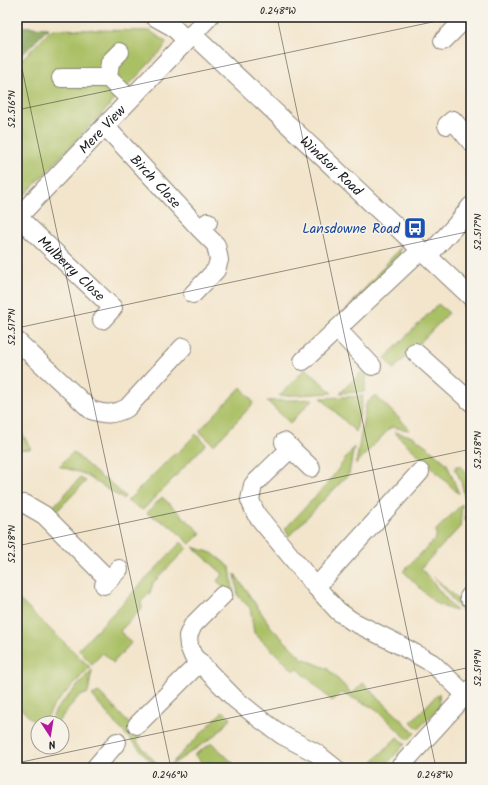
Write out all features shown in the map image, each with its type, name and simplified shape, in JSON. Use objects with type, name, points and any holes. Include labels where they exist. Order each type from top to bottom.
[{"type":"street","name":"Windsor Road","points":[[155,17],[190,37],[471,297]]},
{"type":"street","name":"Mere View","points":[[17,217],[209,17]]},
{"type":"street","points":[[443,41],[467,17]]},
{"type":"street","points":[[108,78],[110,62],[120,52]]},
{"type":"street","points":[[62,78],[108,78],[130,99]]},
{"type":"street","points":[[447,125],[453,120],[471,142]]},
{"type":"street","name":"Birch Close","points":[[105,126],[204,226],[216,245],[219,260],[216,270],[193,294]]},
{"type":"street","points":[[303,361],[337,329],[456,225],[471,206]]},
{"type":"street","name":"Mulberry Close","points":[[17,217],[113,308],[102,320]]},
{"type":"street","points":[[337,329],[372,366]]},
{"type":"street","points":[[17,341],[91,410],[103,414],[115,413],[127,408],[183,347]]},
{"type":"street","points":[[415,352],[451,379],[471,402]]},
{"type":"street","points":[[311,468],[287,445],[253,485],[250,500],[256,514],[316,587],[338,611],[352,621],[432,662],[468,692],[399,768]]},
{"type":"street","points":[[316,587],[420,472]]},
{"type":"street","points":[[17,504],[25,504],[44,515],[110,578]]},
{"type":"street","points":[[223,595],[193,625],[188,636],[189,646],[193,656],[235,699],[260,720],[282,735],[316,753],[335,768]]},
{"type":"street","points":[[137,725],[200,662]]},
{"type":"street","points":[[95,768],[117,742]]},
{"type":"green space","points":[[17,26],[49,28],[17,60]]},
{"type":"green space","points":[[52,29],[150,31],[166,42],[162,50],[17,203],[17,64]]},
{"type":"green space","points":[[400,248],[400,258],[342,315]]},
{"type":"green space","points":[[438,304],[449,313],[394,369],[384,359]]},
{"type":"green space","points":[[366,367],[368,369],[364,392],[340,393]]},
{"type":"green space","points":[[306,368],[332,393],[279,396]]},
{"type":"green space","points":[[241,387],[253,402],[252,405],[214,445],[199,431]]},
{"type":"green space","points":[[375,395],[410,429],[391,427],[356,464],[366,404]]},
{"type":"green space","points":[[363,396],[356,432],[321,398]]},
{"type":"green space","points":[[313,399],[290,423],[267,401]]},
{"type":"green space","points":[[19,428],[31,449],[17,450],[17,431]]},
{"type":"green space","points":[[394,432],[412,436],[428,447],[447,464],[459,494]]},
{"type":"green space","points":[[196,434],[206,444],[143,510],[127,501],[175,453],[177,454]]},
{"type":"green space","points":[[354,447],[349,474],[289,536],[285,529],[328,483]]},
{"type":"green space","points":[[73,452],[103,479],[105,478],[125,496],[123,499],[84,474],[59,466]]},
{"type":"green space","points":[[456,466],[460,466],[471,477],[471,515],[465,521],[464,495],[461,482],[455,469]]},
{"type":"green space","points":[[80,478],[86,481],[56,512],[52,508]]},
{"type":"green space","points":[[162,497],[201,533],[190,544],[172,527],[147,513]]},
{"type":"green space","points":[[462,504],[460,527],[421,568],[456,611],[433,601],[403,571],[436,538],[436,530]]},
{"type":"green space","points":[[181,542],[187,548],[153,583],[150,593],[141,602],[142,608],[120,631],[131,643],[113,663],[103,653],[92,664],[78,650]]},
{"type":"green space","points":[[193,547],[212,553],[230,567],[234,597],[217,581],[223,574]]},
{"type":"green space","points":[[235,574],[271,627],[302,658],[328,669],[352,694],[363,683],[415,733],[408,740],[376,709],[342,693],[332,701],[298,669],[293,670],[254,633],[250,608],[238,596]]},
{"type":"green space","points":[[434,577],[471,612],[471,621],[464,614]]},
{"type":"green space","points":[[17,598],[90,667],[54,705],[48,715],[30,715],[30,718],[17,705]]},
{"type":"green space","points":[[92,670],[88,693],[78,697],[63,715],[53,715],[57,708]]},
{"type":"green space","points":[[99,692],[141,736],[136,741],[161,768],[157,768],[113,721],[92,695]]},
{"type":"green space","points":[[439,693],[440,707],[418,729],[411,722]]},
{"type":"green space","points":[[223,711],[231,718],[216,735],[167,768]]},
{"type":"green space","points":[[397,737],[405,744],[383,768],[366,768]]},
{"type":"green space","points":[[212,743],[238,768],[207,768],[194,755]]},
{"type":"place","name":"Lansdowne Road","points":[[415,228]]}]
